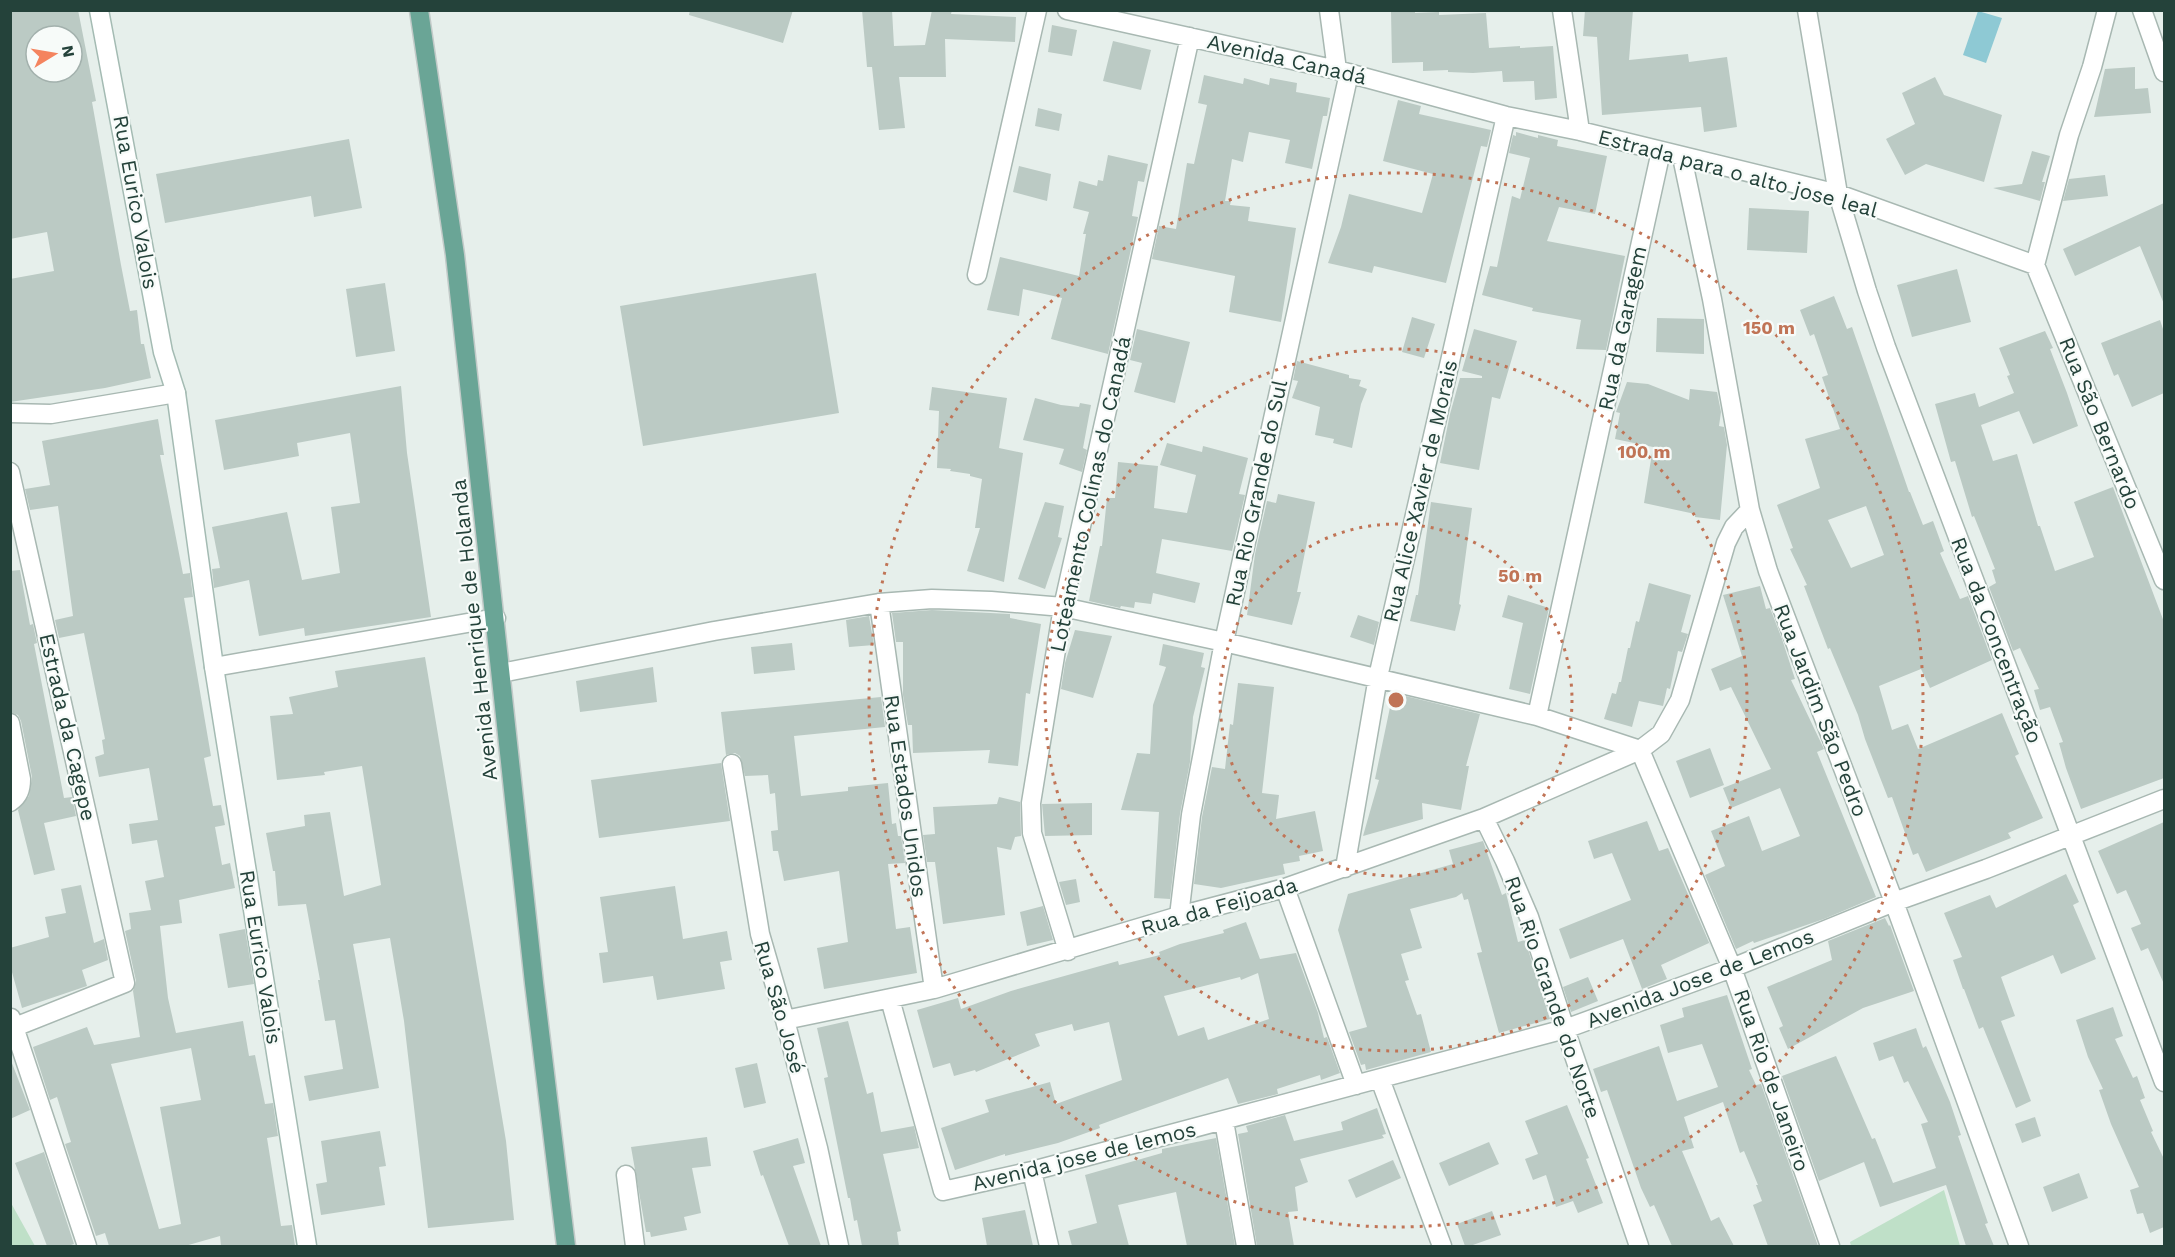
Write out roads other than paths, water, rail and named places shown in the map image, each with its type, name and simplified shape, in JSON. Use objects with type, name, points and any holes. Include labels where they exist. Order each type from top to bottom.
[{"type":"main road","name":"Avenida Henrique de Holanda","points":[[419,10],[455,255],[534,983],[566,1246]]},
{"type":"street","name":"Rua Eurico Valois","points":[[99,10],[163,352],[176,393],[214,667],[307,1246]]},
{"type":"street","points":[[977,275],[1037,10]]},
{"type":"street","name":"Avenida Canadá","points":[[1067,10],[1343,71],[1506,116]]},
{"type":"street","name":"Rua Rio Grande do Sul","points":[[1179,916],[1191,815],[1224,642],[1343,71],[1329,10]]},
{"type":"street","points":[[1562,10],[1580,131]]},
{"type":"street","name":"Rua da Concentração","points":[[1808,10],[1838,194],[1886,347],[2164,1082]]},
{"type":"street","points":[[2035,265],[2069,135],[2092,67],[2107,10]]},
{"type":"street","points":[[2142,10],[2164,72]]},
{"type":"street","name":"Loteamento Colinas do Canadá","points":[[1068,951],[1032,833],[1031,803],[1064,607],[1190,36]]},
{"type":"street","name":"Estrada para o alto jose leal","points":[[1506,116],[1580,131],[1838,194],[2035,265]]},
{"type":"street","name":"Rua Alice Xavier de Morais","points":[[1346,868],[1378,677],[1506,116]]},
{"type":"street","name":"Rua da Garagem","points":[[1537,716],[1660,151]]},
{"type":"street","name":"Rua Jardim São Pedro","points":[[1682,157],[1712,299],[1750,510],[1768,571],[1894,902],[2019,1246]]},
{"type":"street","name":"Rua São Bernardo","points":[[2035,265],[2164,580]]},
{"type":"street","points":[[10,413],[51,414],[176,393]]},
{"type":"street","name":"Estrada da Cagepe","points":[[10,472],[125,982],[12,1024]]},
{"type":"street","name":"Rua da Feijoada","points":[[785,1020],[934,989],[1068,951],[1179,916],[1285,888],[1484,818],[1640,750],[1661,734],[1680,700],[1726,543],[1734,527],[1750,510]]},
{"type":"street","points":[[501,673],[714,631],[879,603],[932,599],[991,601],[1064,607],[1378,677],[1537,716],[1640,750]]},
{"type":"street","name":"Rua Estados Unidos","points":[[879,603],[934,989]]},
{"type":"street","points":[[214,667],[495,618]]},
{"type":"street","points":[[10,723],[21,779],[21,788],[17,798],[10,802]]},
{"type":"street","name":"Rua Rio de Janeiro","points":[[1640,750],[1732,968],[1830,1246]]},
{"type":"street","name":"Rua São José","points":[[732,764],[760,934],[818,1148],[839,1246]]},
{"type":"street","name":"Avenida Jose de Lemos","points":[[1224,1121],[1565,1029],[1732,968],[1894,902],[2164,799]]},
{"type":"street","name":"Rua Rio Grande do Norte","points":[[1484,818],[1529,917],[1639,1246]]},
{"type":"street","points":[[1285,888],[1356,1084]]},
{"type":"street","name":"Avenida jose de lemos","points":[[890,999],[943,1191],[1032,1171],[1224,1121]]},
{"type":"street","points":[[12,1024],[87,1246]]},
{"type":"street","points":[[1380,1079],[1442,1246]]},
{"type":"street","points":[[1224,1121],[1246,1246]]},
{"type":"street","points":[[1032,1171],[1048,1246]]},
{"type":"street","points":[[626,1175],[635,1246]]},
{"type":"water","points":[[1978,11],[2002,18],[1986,63],[1963,55]]}]
